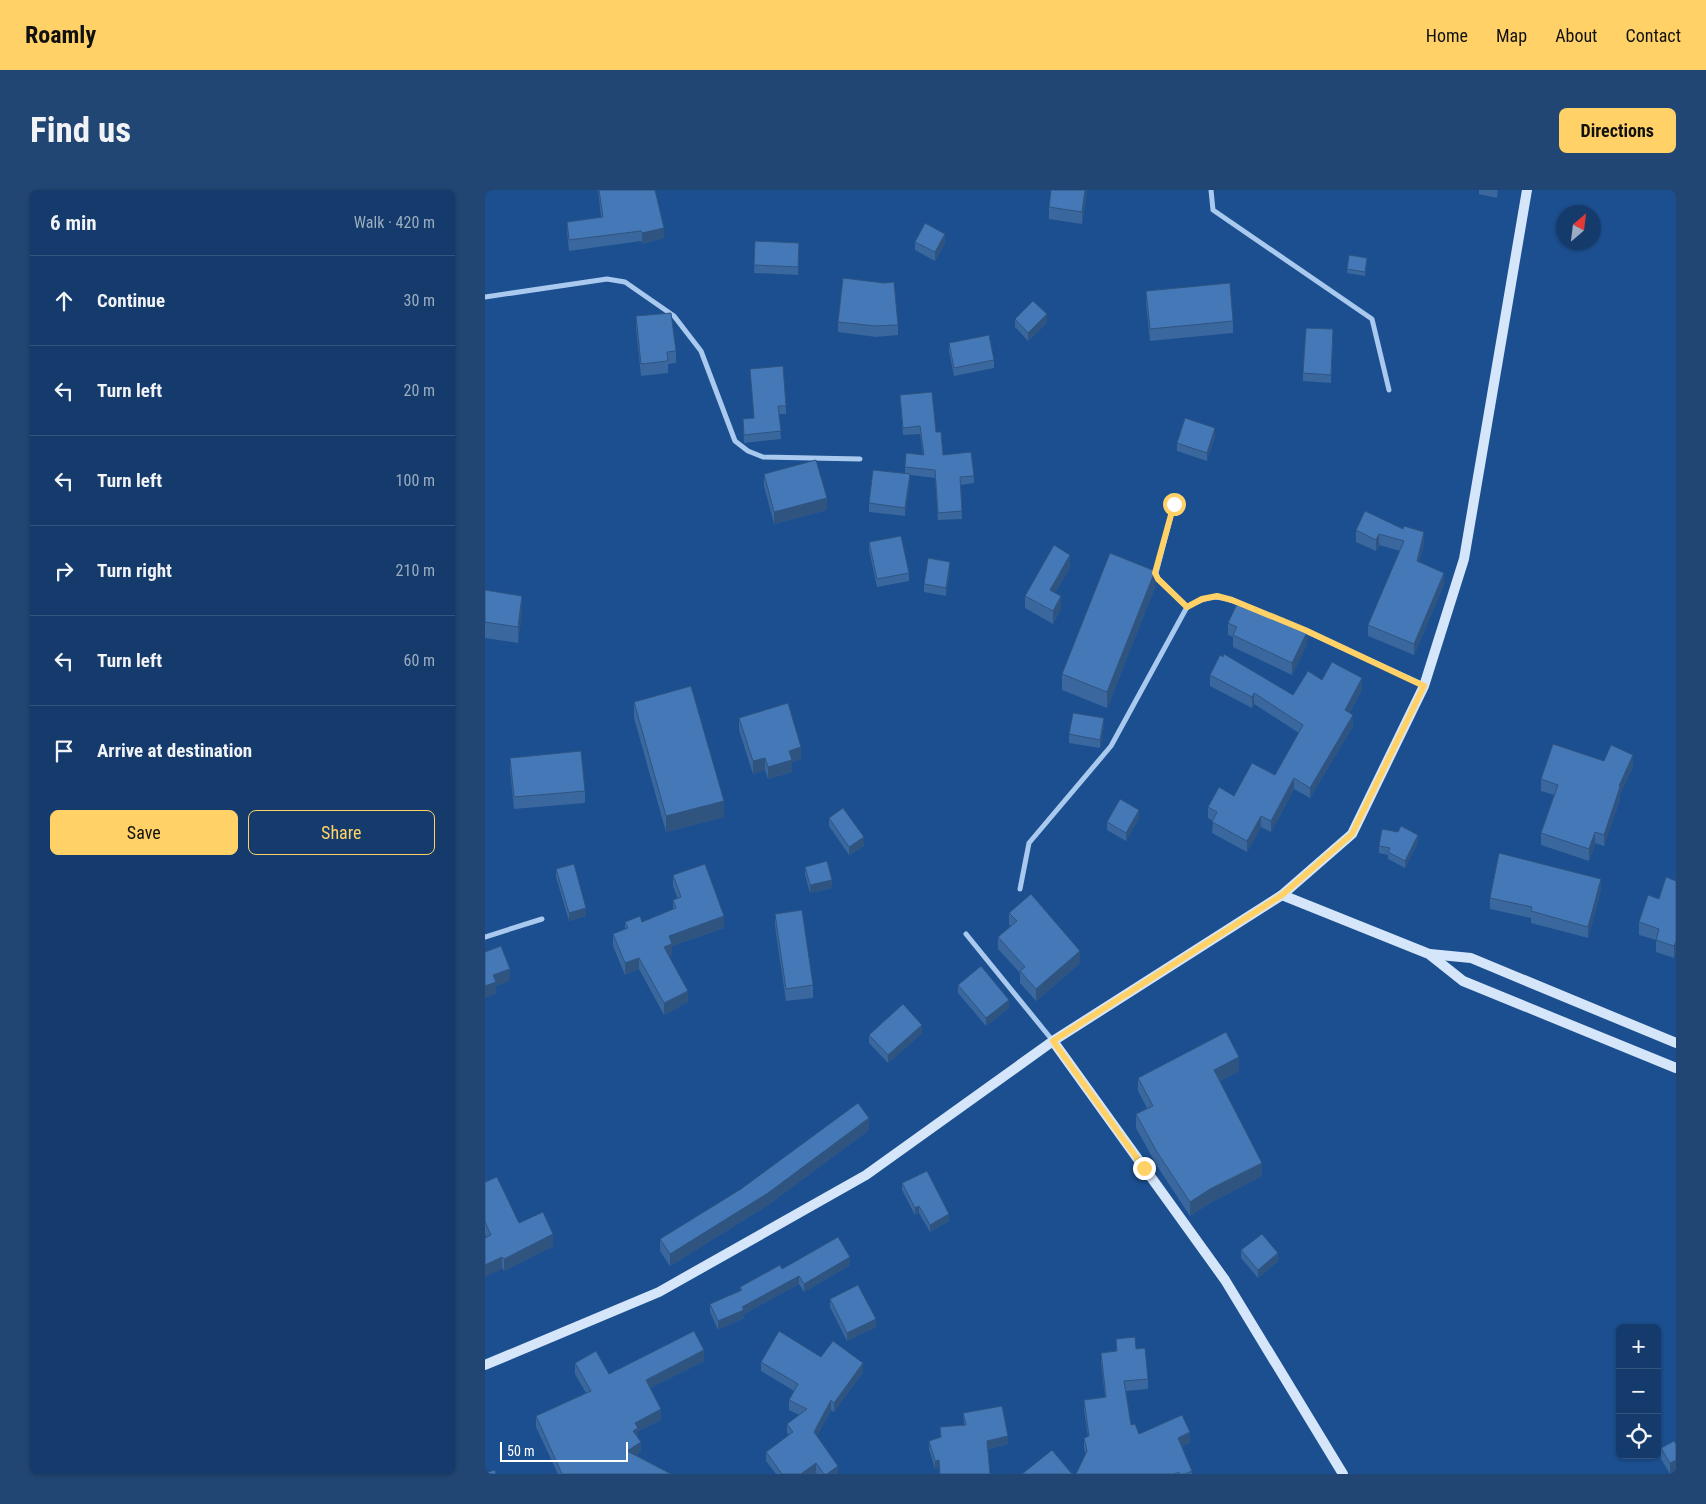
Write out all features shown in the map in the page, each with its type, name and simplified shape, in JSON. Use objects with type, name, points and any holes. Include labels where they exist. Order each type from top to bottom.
[{"type":"main road","points":[[485,1365],[659,1292],[866,1175],[1053,1041],[1282,895],[1352,834],[1424,686],[1464,559],[1527,190]]},
{"type":"main road","points":[[1282,895],[1429,954],[1471,958],[1676,1043]]},
{"type":"main road","points":[[1429,954],[1463,981],[1676,1068]]},
{"type":"main road","points":[[1053,1041],[1225,1280],[1343,1474]]},
{"type":"street","points":[[1211,190],[1213,210],[1372,319],[1389,390]]},
{"type":"street","points":[[485,297],[607,279],[625,282],[652,298],[674,316],[701,351],[735,441],[748,452],[763,457],[860,459]]},
{"type":"street","points":[[1174,504],[1155,573],[1158,579],[1187,607]]},
{"type":"street","points":[[1020,889],[1029,843],[1111,746],[1187,607],[1202,599],[1217,596],[1250,608]]},
{"type":"street","points":[[1287,623],[1424,686]]},
{"type":"street","points":[[485,937],[542,919]]},
{"type":"street","points":[[966,934],[1053,1041]]},
{"type":"building","points":[[599,190],[655,190],[664,228],[642,233],[641,231],[569,240],[567,222],[603,217]]},
{"type":"building","points":[[1051,190],[1085,190],[1082,212],[1049,207]]},
{"type":"building","points":[[925,223],[945,234],[935,252],[915,242]]},
{"type":"building","points":[[755,241],[799,243],[798,267],[754,265]]},
{"type":"building","points":[[1349,255],[1367,258],[1365,272],[1347,269]]},
{"type":"building","points":[[843,278],[884,283],[894,282],[898,325],[876,326],[838,322]]},
{"type":"building","points":[[1230,283],[1233,321],[1150,329],[1146,291]]},
{"type":"building","points":[[1033,301],[1047,314],[1028,333],[1015,319]]},
{"type":"building","points":[[671,313],[676,351],[667,352],[668,361],[641,364],[636,316]]},
{"type":"building","points":[[1306,328],[1333,329],[1331,375],[1303,373]]},
{"type":"building","points":[[989,335],[994,360],[954,368],[949,343]]},
{"type":"building","points":[[783,366],[786,406],[778,406],[781,431],[744,435],[743,419],[754,418],[750,369]]},
{"type":"building","points":[[932,392],[936,432],[941,432],[943,455],[971,452],[974,476],[960,477],[962,511],[938,513],[935,470],[905,467],[906,453],[924,455],[920,426],[903,428],[900,395]]},
{"type":"building","points":[[1185,418],[1215,428],[1207,453],[1177,443]]},
{"type":"building","points":[[816,460],[827,498],[774,512],[764,474]]},
{"type":"building","points":[[873,470],[910,474],[905,508],[869,503]]},
{"type":"building","points":[[1365,511],[1403,529],[1404,526],[1424,532],[1417,561],[1444,573],[1414,644],[1368,625],[1404,541],[1379,534],[1376,540],[1356,530]]},
{"type":"building","points":[[901,536],[909,573],[877,579],[869,542]]},
{"type":"building","points":[[1054,545],[1070,555],[1050,590],[1061,596],[1053,611],[1025,596]]},
{"type":"building","points":[[1110,553],[1155,571],[1107,692],[1062,674]]},
{"type":"building","points":[[928,558],[950,562],[946,588],[924,584]]},
{"type":"building","points":[[485,590],[522,596],[518,627],[485,622]]},
{"type":"building","points":[[1239,600],[1307,632],[1292,663],[1233,635],[1237,627],[1228,623]]},
{"type":"building","points":[[1224,654],[1293,695],[1308,671],[1322,680],[1332,662],[1362,678],[1345,710],[1353,715],[1310,788],[1294,778],[1271,821],[1261,816],[1247,841],[1212,822],[1217,812],[1208,807],[1219,787],[1234,796],[1252,763],[1275,775],[1303,725],[1254,693],[1252,697],[1210,675],[1220,655],[1223,657]]},
{"type":"building","points":[[691,686],[724,801],[666,816],[634,702]]},
{"type":"building","points":[[788,703],[801,747],[789,751],[792,760],[768,767],[765,758],[753,761],[739,718]]},
{"type":"building","points":[[1073,713],[1104,718],[1100,740],[1069,734]]},
{"type":"building","points":[[1553,744],[1604,761],[1611,745],[1633,755],[1619,786],[1604,835],[1595,832],[1589,849],[1541,833],[1558,785],[1541,779]]},
{"type":"building","points":[[581,751],[585,791],[514,797],[510,758]]},
{"type":"building","points":[[1120,799],[1139,810],[1126,833],[1107,822]]},
{"type":"building","points":[[843,808],[864,837],[849,847],[829,818]]},
{"type":"building","points":[[1401,826],[1418,835],[1405,861],[1388,852],[1390,848],[1379,846],[1382,829],[1398,832]]},
{"type":"building","points":[[1499,853],[1601,879],[1588,927],[1531,911],[1532,907],[1490,898]]},
{"type":"building","points":[[827,861],[832,880],[810,885],[805,867]]},
{"type":"building","points":[[574,864],[586,908],[569,913],[556,869]]},
{"type":"building","points":[[705,864],[724,916],[669,936],[672,944],[664,947],[688,991],[664,1003],[639,958],[625,963],[613,934],[628,928],[625,922],[640,916],[642,922],[676,908],[673,900],[681,897],[673,875]]},
{"type":"building","points":[[1666,877],[1676,881],[1676,941],[1674,946],[1656,940],[1659,929],[1639,922],[1648,895],[1659,899]]},
{"type":"building","points":[[1031,894],[1080,951],[1036,989],[1020,971],[1025,967],[998,937],[1017,921],[1009,913]]},
{"type":"building","points":[[802,910],[813,985],[786,989],[775,914]]},
{"type":"building","points":[[501,946],[510,969],[493,975],[496,982],[485,986],[485,952]]},
{"type":"building","points":[[981,966],[1009,1000],[986,1018],[958,985]]},
{"type":"building","points":[[903,1004],[922,1025],[888,1055],[869,1035]]},
{"type":"building","points":[[1226,1032],[1239,1057],[1214,1070],[1262,1163],[1210,1189],[1190,1202],[1157,1152],[1136,1114],[1153,1106],[1138,1078]]},
{"type":"building","points":[[858,1103],[869,1118],[768,1193],[670,1254],[660,1239],[741,1189]]},
{"type":"building","points":[[927,1171],[949,1214],[930,1225],[919,1206],[915,1208],[902,1183]]},
{"type":"building","points":[[497,1177],[519,1223],[543,1212],[553,1234],[504,1259],[502,1257],[485,1265],[485,1238],[491,1235],[485,1222],[485,1182]]},
{"type":"building","points":[[1262,1234],[1278,1253],[1258,1270],[1241,1250]]},
{"type":"building","points":[[838,1237],[850,1257],[804,1284],[799,1276],[742,1307],[744,1310],[718,1321],[710,1304],[742,1290],[740,1287],[780,1265],[782,1269]]},
{"type":"building","points":[[858,1285],[876,1319],[847,1333],[830,1299]]},
{"type":"building","points":[[694,1331],[704,1350],[646,1380],[661,1409],[635,1423],[638,1428],[633,1431],[641,1442],[627,1451],[671,1474],[562,1474],[536,1416],[591,1391],[575,1363],[596,1351],[609,1374]]},
{"type":"building","points":[[779,1331],[821,1357],[833,1341],[863,1363],[834,1403],[831,1400],[814,1432],[838,1466],[827,1474],[824,1474],[816,1463],[801,1474],[782,1474],[766,1452],[793,1432],[787,1424],[807,1409],[789,1400],[798,1384],[761,1362]]},
{"type":"building","points":[[1135,1337],[1136,1349],[1145,1348],[1148,1379],[1124,1381],[1131,1425],[1135,1424],[1139,1434],[1182,1415],[1190,1432],[1178,1438],[1192,1471],[1185,1474],[1180,1474],[1179,1472],[1174,1474],[1076,1474],[1087,1451],[1084,1438],[1089,1436],[1084,1400],[1106,1397],[1101,1353],[1117,1351],[1116,1339]]},
{"type":"building","points":[[1002,1406],[1008,1436],[987,1441],[990,1474],[940,1474],[939,1460],[935,1461],[929,1441],[941,1437],[940,1427],[966,1425],[963,1413]]},
{"type":"building","points":[[1674,1441],[1676,1444],[1676,1460],[1670,1463],[1661,1448]]},
{"type":"building","points":[[1052,1450],[1072,1474],[1022,1474]]},
{"type":"building","points":[[495,1470],[496,1474],[485,1474],[485,1473]]},
{"type":"route","points":[[1144,1168],[1053,1041],[1282,895],[1352,834],[1424,686],[1305,630],[1232,600],[1217,596],[1202,599],[1187,607],[1158,579],[1155,573],[1174,504]]}]
